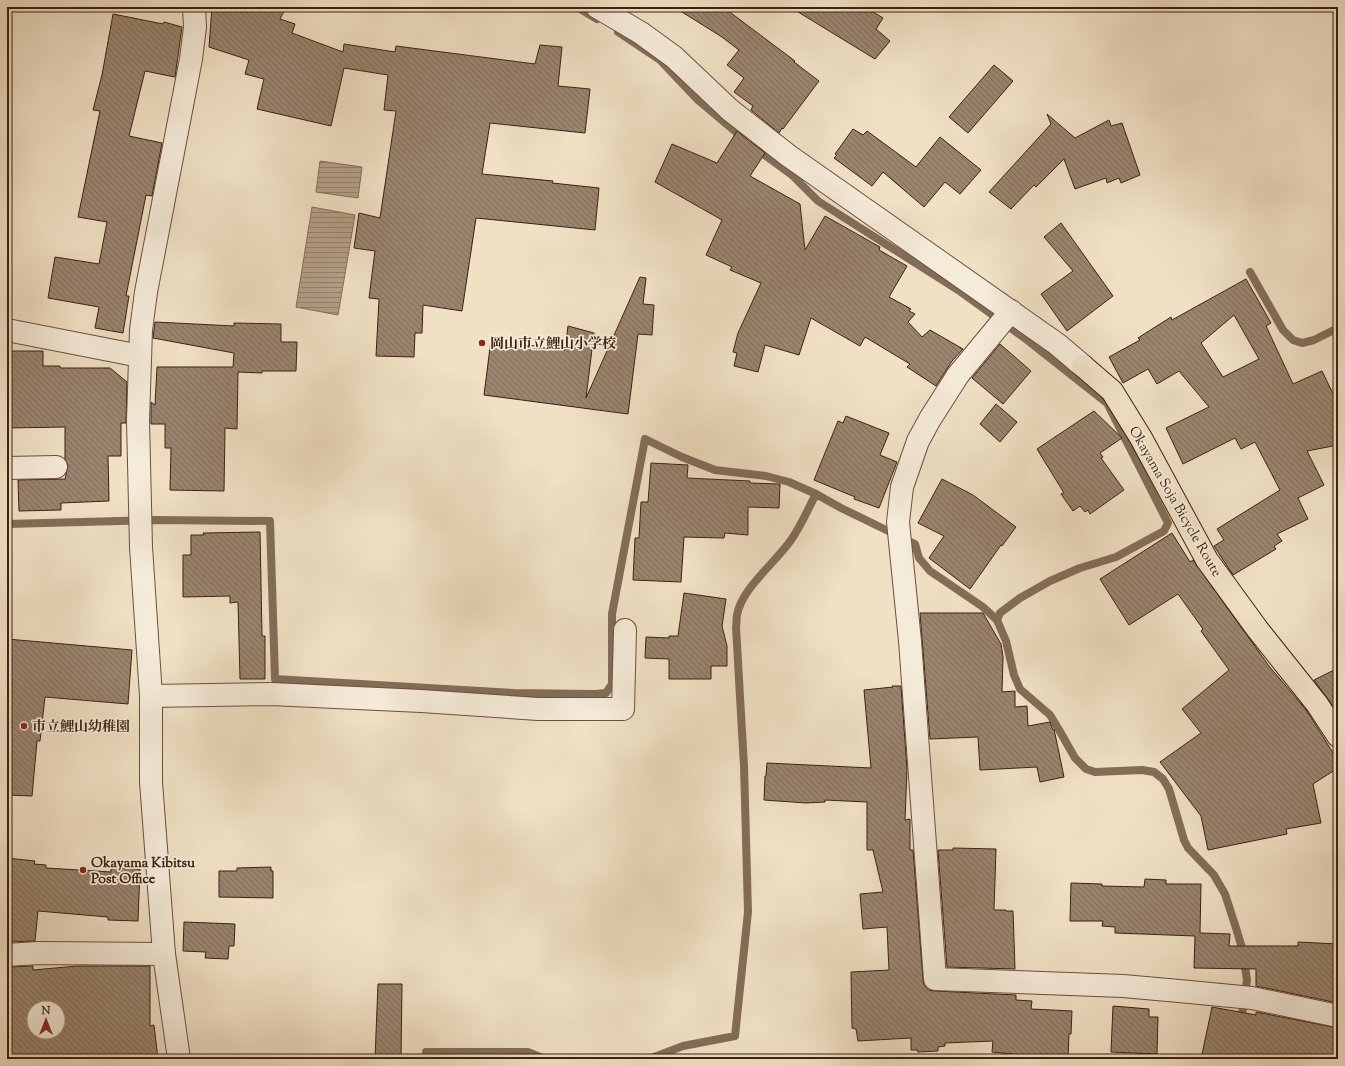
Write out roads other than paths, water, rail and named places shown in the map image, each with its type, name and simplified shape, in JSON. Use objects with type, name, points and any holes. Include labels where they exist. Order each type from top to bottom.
[{"type":"main road","name":"Okayama Soja Bicycle Route","points":[[1083,366],[1112,391],[1141,438],[1207,560],[1258,630],[1317,704],[1338,736]]},
{"type":"street","points":[[179,1059],[164,954],[151,782],[151,696],[141,547],[138,420],[141,330],[146,292],[191,59],[195,27],[194,7]]},
{"type":"street","points":[[597,7],[641,32],[674,57],[730,110],[789,156],[1057,344],[1083,366]]},
{"type":"street","points":[[1011,312],[958,376],[930,419],[918,441],[902,487],[898,522],[910,641],[935,979],[1116,986],[1179,991],[1252,998],[1338,1016]]},
{"type":"street","points":[[7,330],[140,356]]},
{"type":"street","points":[[7,468],[56,467]]},
{"type":"street","points":[[151,696],[271,694],[538,708],[623,708],[625,630]]},
{"type":"street","points":[[7,955],[38,953],[164,954]]},
{"type":"waterway","points":[[577,7],[597,19]]},
{"type":"waterway","points":[[618,32],[660,60],[698,100],[743,138]]},
{"type":"waterway","points":[[755,148],[792,175],[818,201],[961,292],[1026,339],[1107,403],[1168,523],[1164,531],[1116,557],[1080,568],[1050,581],[1020,598],[1000,613],[997,620],[1006,641],[1014,675],[1020,689],[1050,715],[1075,758],[1086,769],[1095,772],[1142,770],[1154,772],[1163,779],[1169,789],[1184,840],[1188,848],[1214,875],[1225,894],[1236,928],[1242,948],[1247,980],[1241,1022]]},
{"type":"waterway","points":[[1250,272],[1283,330],[1293,340],[1302,343],[1314,340],[1338,328]]},
{"type":"waterway","points":[[7,524],[157,520],[270,521],[275,679],[514,693],[596,694],[606,693],[612,684],[612,614],[645,439],[682,457],[715,470],[766,476],[789,482],[816,494]]},
{"type":"waterway","points":[[649,1059],[683,1046],[735,1036],[748,912],[744,766],[736,627],[737,616],[745,595],[791,540],[816,494],[841,508],[915,544],[919,558],[930,571],[983,607],[997,620]]},
{"type":"waterway","points":[[426,1059],[426,1052],[528,1052],[545,1059]]},
{"type":"place","name":"岡山市立鯉山小学校","points":[[482,343]]},
{"type":"place","name":"市立鯉山幼稚園","points":[[24,726]]},
{"type":"place","name":"Okayama Kibitsu Post Office","points":[[83,870]]}]
